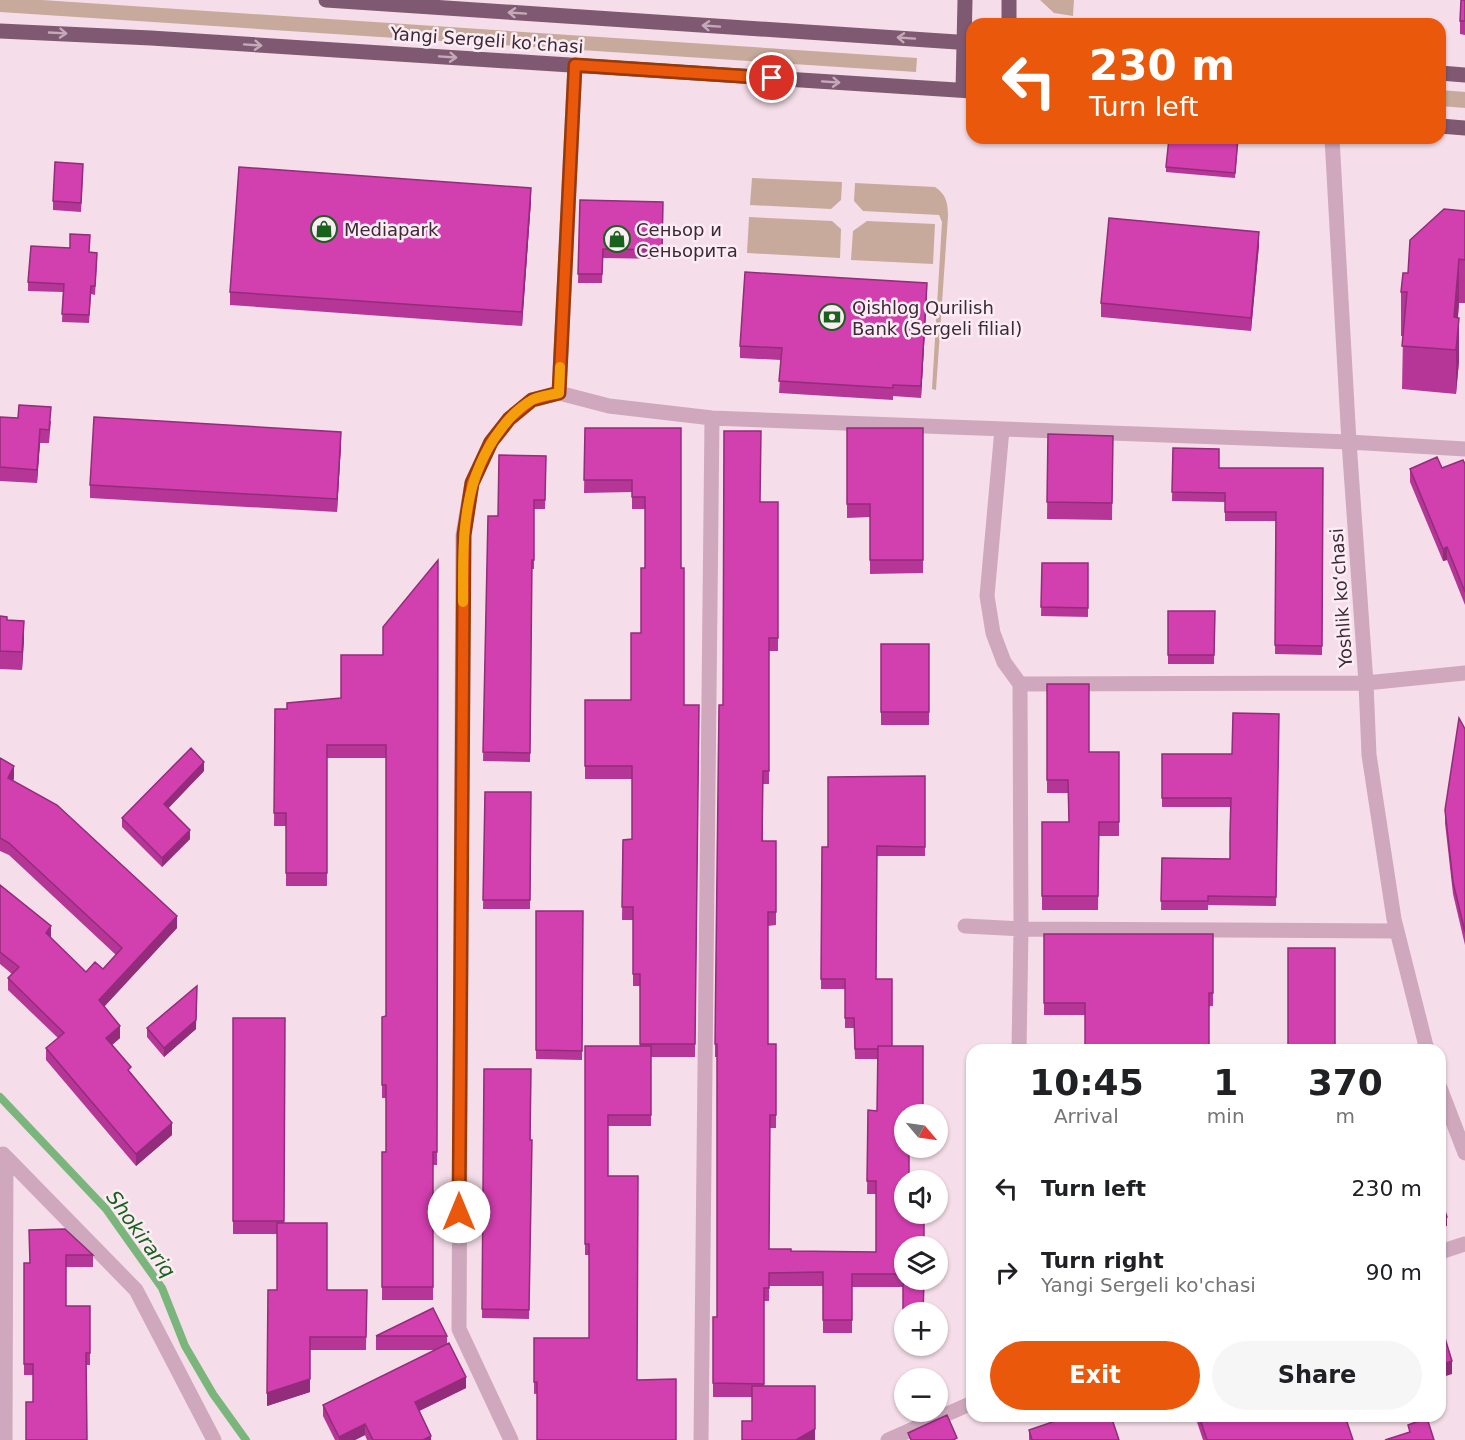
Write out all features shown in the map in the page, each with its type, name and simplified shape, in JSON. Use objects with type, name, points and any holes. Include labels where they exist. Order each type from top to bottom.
[{"type":"main road","name":"Yangi Sergeli ko'chasi","points":[[326,0],[966,42]]},
{"type":"main road","points":[[964,0],[966,21]]},
{"type":"main road","points":[[1009,0],[1009,18]]},
{"type":"main road","name":"Yangi Sergeli ko'chasi","points":[[0,31],[151,38],[966,90]]},
{"type":"main road","points":[[1446,74],[1465,75]]},
{"type":"main road","points":[[1446,126],[1465,128]]},
{"type":"street","points":[[559,393],[575,65]]},
{"type":"street","name":"Yoshlik koʻchasi","points":[[1332,144],[1369,754],[1397,931],[1425,1044]]},
{"type":"street","points":[[511,1440],[459,1329],[464,535],[472,483],[491,442],[509,419],[532,400],[559,393],[609,406],[712,418],[1349,442],[1465,449]]},
{"type":"street","points":[[701,1440],[712,418]]},
{"type":"street","points":[[1002,429],[987,596],[993,633],[1004,662],[1020,684],[1019,1044]]},
{"type":"street","points":[[1020,684],[1366,683],[1465,673]]},
{"type":"street","points":[[965,926],[1021,929],[1397,931]]},
{"type":"street","points":[[1446,1104],[1465,1153]]},
{"type":"street","points":[[3,1153],[5,1440]]},
{"type":"street","points":[[3,1153],[136,1290],[214,1440]]},
{"type":"street","points":[[1446,1250],[1465,1244]]},
{"type":"street","points":[[888,1440],[966,1406]]},
{"type":"shaded area","points":[[0,0],[42,0],[917,58],[916,72],[0,12]]},
{"type":"shaded area","points":[[1040,0],[1074,0],[1073,16],[1054,13]]},
{"type":"shaded area","points":[[1446,90],[1465,92],[1465,108],[1446,106]]},
{"type":"shaded area","points":[[752,178],[842,182],[841,200],[831,209],[750,205]]},
{"type":"shaded area","points":[[855,183],[935,187],[946,199],[948,216],[936,390],[932,389],[942,222],[939,215],[863,211],[854,201]]},
{"type":"shaded area","points":[[749,217],[832,221],[841,229],[840,258],[747,253]]},
{"type":"shaded area","points":[[867,221],[935,224],[933,264],[851,260],[853,231]]},
{"type":"building","points":[[1461,0],[1465,0],[1465,21],[1460,21]]},
{"type":"building","points":[[1168,144],[1237,144],[1235,173],[1166,167]]},
{"type":"building","points":[[55,162],[83,164],[81,203],[53,201]]},
{"type":"building","points":[[239,167],[531,188],[522,312],[230,292]]},
{"type":"building","points":[[580,200],[663,202],[662,250],[603,249],[602,274],[578,274]]},
{"type":"building","points":[[1444,209],[1465,211],[1465,260],[1459,259],[1454,317],[1459,318],[1456,350],[1402,346],[1407,292],[1401,292],[1403,273],[1408,273],[1410,240]]},
{"type":"building","points":[[1109,218],[1259,232],[1251,318],[1101,303]]},
{"type":"building","points":[[70,234],[90,235],[89,252],[97,253],[95,286],[91,286],[89,315],[62,314],[64,284],[28,282],[31,246],[70,248]]},
{"type":"building","points":[[745,272],[927,283],[921,386],[893,385],[893,388],[779,381],[782,348],[740,346]]},
{"type":"building","points":[[19,405],[51,407],[49,430],[40,429],[37,470],[0,467],[0,417],[18,418]]},
{"type":"building","points":[[94,417],[341,432],[337,499],[90,485]]},
{"type":"building","points":[[585,428],[681,428],[684,705],[699,705],[695,1044],[640,1044],[640,974],[633,974],[633,907],[622,907],[623,840],[632,839],[632,766],[585,766],[585,700],[631,700],[631,633],[641,633],[641,568],[645,568],[645,497],[632,497],[632,480],[584,480]]},
{"type":"building","points":[[847,428],[923,428],[923,560],[870,560],[870,504],[847,504]]},
{"type":"building","points":[[724,431],[761,431],[760,502],[778,502],[778,638],[769,638],[769,771],[763,771],[762,841],[776,841],[776,912],[768,912],[768,1044],[776,1044],[776,1115],[770,1115],[769,1249],[876,1252],[876,1181],[867,1181],[868,1110],[877,1111],[878,1046],[923,1046],[923,1104],[894,1104],[894,1158],[909,1158],[909,1170],[894,1170],[894,1224],[924,1224],[924,1236],[894,1236],[894,1274],[852,1274],[852,1320],[823,1320],[823,1272],[769,1273],[769,1288],[764,1288],[764,1384],[713,1383],[713,1317],[717,1317],[717,1044],[715,1044],[719,705],[723,705]]},
{"type":"building","points":[[1048,434],[1113,436],[1112,503],[1047,502]]},
{"type":"building","points":[[1173,448],[1219,449],[1219,468],[1323,468],[1322,646],[1275,645],[1276,512],[1225,512],[1225,493],[1172,492]]},
{"type":"building","points":[[499,455],[546,456],[545,500],[534,500],[530,753],[483,752],[488,516],[498,516]]},
{"type":"building","points":[[1437,457],[1442,468],[1463,460],[1465,464],[1465,592],[1447,547],[1443,549],[1410,469]]},
{"type":"building","points":[[438,560],[437,1152],[433,1152],[433,1287],[382,1287],[382,1152],[386,1152],[386,1085],[382,1085],[382,1017],[386,1016],[386,745],[327,745],[327,873],[286,873],[286,813],[274,813],[275,709],[287,709],[287,703],[341,698],[341,655],[383,655],[383,627]]},
{"type":"building","points":[[1042,563],[1088,563],[1088,608],[1041,607]]},
{"type":"building","points":[[1168,611],[1215,611],[1214,655],[1168,655]]},
{"type":"building","points":[[0,616],[7,617],[7,620],[24,621],[22,652],[0,651]]},
{"type":"building","points":[[881,644],[929,644],[929,712],[881,712]]},
{"type":"building","points":[[1047,684],[1089,684],[1089,752],[1119,752],[1119,822],[1099,822],[1098,896],[1042,896],[1042,822],[1069,822],[1068,780],[1047,780]]},
{"type":"building","points":[[1233,713],[1279,714],[1276,897],[1208,896],[1208,901],[1161,901],[1162,858],[1230,859],[1231,798],[1162,798],[1162,754],[1232,754]]},
{"type":"building","points":[[1459,718],[1465,729],[1465,932],[1453,882],[1445,810]]},
{"type":"building","points":[[191,748],[204,762],[164,804],[190,830],[162,858],[122,818]]},
{"type":"building","points":[[0,758],[14,766],[8,778],[57,805],[177,916],[99,1000],[120,1026],[106,1038],[131,1067],[128,1070],[172,1123],[136,1154],[46,1048],[64,1033],[8,978],[19,967],[0,952],[0,885],[51,926],[46,933],[86,972],[95,962],[103,969],[122,948],[9,843],[0,838]]},
{"type":"building","points":[[925,776],[925,847],[877,846],[876,979],[892,979],[892,1046],[878,1046],[878,1049],[855,1049],[854,1018],[845,1018],[845,979],[821,979],[822,847],[828,847],[828,777]]},
{"type":"building","points":[[485,792],[531,792],[530,900],[483,900]]},
{"type":"building","points":[[536,911],[583,911],[582,1051],[536,1050]]},
{"type":"building","points":[[1044,934],[1213,934],[1213,993],[1209,993],[1209,1044],[1085,1044],[1085,1003],[1044,1003]]},
{"type":"building","points":[[1288,948],[1335,948],[1335,1044],[1288,1044]]},
{"type":"building","points":[[197,986],[196,1020],[164,1048],[147,1028]]},
{"type":"building","points":[[233,1018],[285,1018],[284,1221],[233,1221]]},
{"type":"building","points":[[585,1046],[651,1046],[651,1115],[608,1115],[608,1176],[638,1176],[637,1380],[676,1379],[676,1440],[537,1440],[534,1338],[589,1338],[589,1244],[585,1244]]},
{"type":"building","points":[[484,1069],[531,1069],[529,1310],[482,1309]]},
{"type":"building","points":[[277,1223],[327,1223],[327,1290],[367,1290],[366,1337],[310,1337],[310,1379],[267,1393],[268,1290],[277,1290]]},
{"type":"building","points":[[65,1229],[93,1255],[66,1255],[66,1306],[90,1306],[90,1353],[86,1353],[87,1440],[26,1440],[26,1402],[33,1402],[33,1364],[24,1364],[24,1263],[30,1263],[29,1230]]},
{"type":"building","points":[[903,1290],[924,1290],[923,1302],[903,1302]]},
{"type":"building","points":[[433,1308],[447,1336],[376,1336]]},
{"type":"building","points":[[1446,1342],[1452,1361],[1446,1363]]},
{"type":"building","points":[[449,1343],[466,1377],[415,1402],[431,1436],[423,1440],[373,1440],[365,1424],[339,1437],[323,1405]]},
{"type":"building","points":[[752,1386],[815,1386],[815,1429],[796,1440],[742,1440],[742,1421],[752,1421]]},
{"type":"building","points":[[948,1417],[957,1438],[953,1440],[911,1440],[908,1433],[932,1422],[948,1422]]},
{"type":"building","points":[[1052,1422],[1113,1422],[1119,1440],[1032,1440],[1029,1430]]},
{"type":"building","points":[[1201,1422],[1347,1422],[1353,1440],[1207,1440]]},
{"type":"building","points":[[1428,1422],[1434,1440],[1385,1440],[1410,1432],[1408,1425]]},
{"type":"waterway","name":"Shokirariq","points":[[0,1097],[106,1209],[162,1288],[185,1346],[213,1394],[246,1440]]},
{"type":"slow traffic","points":[[463,602],[464,535],[472,483],[491,442],[509,419],[532,400],[559,393],[560,367]]},
{"type":"place","name":"Mediapark","points":[[324,229]]},
{"type":"place","name":"Сеньор и Сеньорита","points":[[617,239]]},
{"type":"place","name":"Qishlog Qurilish Bank (Sergeli filial)","points":[[832,317]]},
{"type":"route","points":[[459,1212],[464,535],[472,483],[491,442],[509,419],[532,400],[559,393],[575,65],[772,78]]}]
